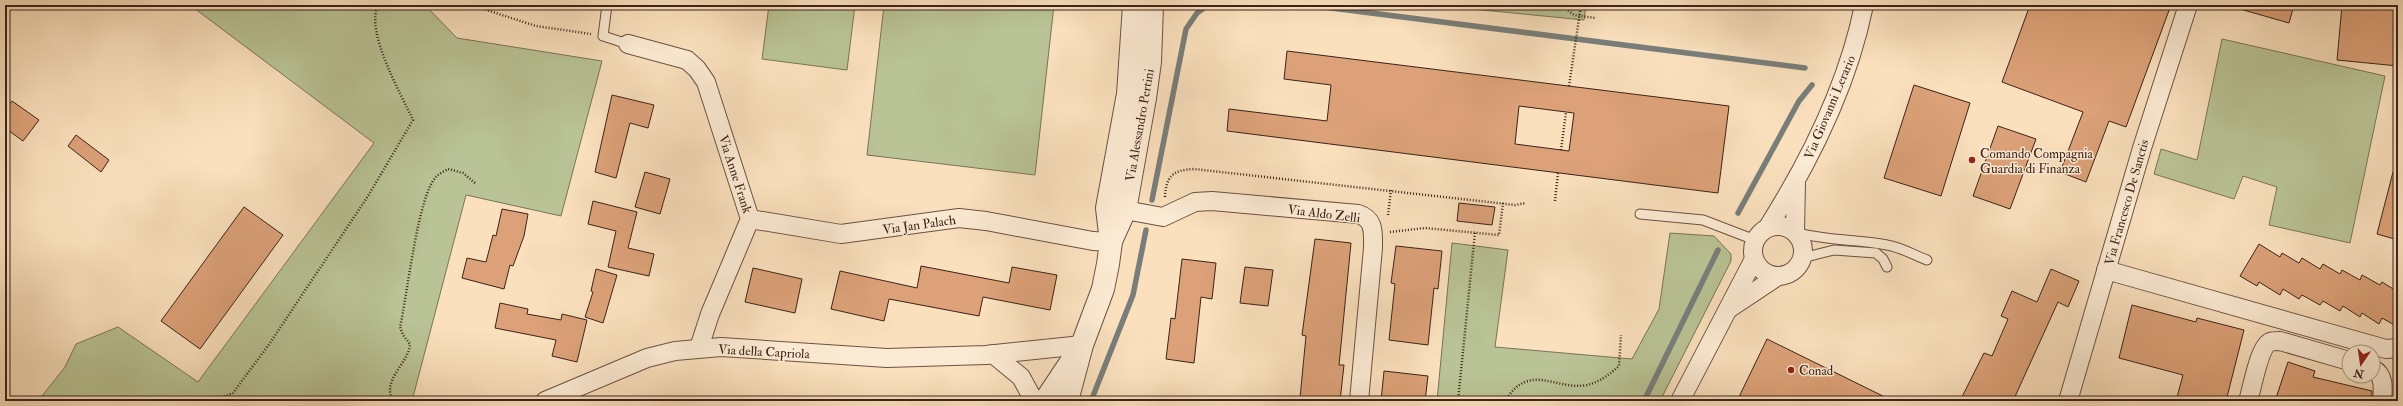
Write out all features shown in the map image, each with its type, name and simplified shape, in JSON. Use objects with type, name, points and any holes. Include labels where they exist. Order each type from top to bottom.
[{"type":"street","name":"Via Alessandro Pertini","points":[[1111,242],[1107,208],[1128,94],[1134,5]]},
{"type":"street","name":"Via Alessandro Pertini","points":[[1067,401],[1082,344],[1103,289],[1111,242],[1125,210],[1150,62],[1152,5]]},
{"type":"street","name":"Via Giovanni Lerario","points":[[1768,227],[1796,183],[1828,115],[1853,50],[1864,5]]},
{"type":"street","name":"Via Francesco De Sanctis","points":[[2068,401],[2106,270],[2188,5]]},
{"type":"street","name":"Via Anne Frank","points":[[628,44],[687,60],[703,78],[750,219],[710,314],[699,348]]},
{"type":"street","name":"Via Giovanni Lerario","points":[[1795,232],[1796,183]]},
{"type":"street","name":"Via Aldo Zelli","points":[[1163,216],[1195,202],[1212,201],[1358,214],[1368,219],[1373,230],[1373,248],[1359,401]]},
{"type":"street","points":[[1125,210],[1163,216]]},
{"type":"street","name":"Via Jan Palach","points":[[750,219],[841,234],[959,218],[986,221],[1093,241],[1111,242]]},
{"type":"street","points":[[1730,309],[1778,276],[1795,268],[1802,258],[1802,245],[1795,232],[1787,228],[1777,226],[1768,227],[1755,240],[1752,253],[1754,259],[1763,271],[1778,276]]},
{"type":"street","points":[[1680,401],[1730,309],[1754,259]]},
{"type":"street","points":[[2106,270],[2386,349],[2398,348]]},
{"type":"street","points":[[2248,401],[2264,348],[2270,342],[2280,341],[2341,359]]},
{"type":"street","name":"Via Alessandro Pertini","points":[[1045,401],[1082,344]]},
{"type":"street","name":"Via della Capriola","points":[[545,401],[647,358],[699,348],[721,347],[887,358],[993,354],[1082,344]]},
{"type":"street","points":[[993,354],[1021,377],[1034,401]]},
{"type":"street","points":[[2381,377],[2382,401]]},
{"type":"lane","points":[[607,5],[603,36],[628,44]]},
{"type":"lane","points":[[1640,214],[1703,220],[1755,240]]},
{"type":"lane","points":[[1795,232],[1817,239],[1859,241],[1889,245],[1927,260]]},
{"type":"lane","points":[[1802,258],[1834,250],[1876,253],[1883,259],[1887,267]]},
{"type":"path","points":[[213,401],[233,393],[270,343],[368,196],[413,120],[378,46],[376,11],[378,5]]},
{"type":"path","points":[[471,5],[536,26],[603,36]]},
{"type":"path","points":[[1561,5],[1579,18],[1595,18]]},
{"type":"path","points":[[1569,86],[1581,5]]},
{"type":"path","points":[[1561,150],[1566,112]]},
{"type":"path","points":[[1163,216],[1168,180],[1175,173],[1184,169],[1223,171],[1503,203],[1526,204]]},
{"type":"path","points":[[393,401],[390,396],[391,381],[410,353],[410,344],[403,335],[400,327],[417,230],[426,198],[436,176],[448,170],[463,173],[475,183]]},
{"type":"path","points":[[1555,201],[1558,173]]},
{"type":"path","points":[[1387,218],[1391,190]]},
{"type":"path","points":[[1386,232],[1425,228],[1499,235],[1503,203]]},
{"type":"path","points":[[1458,401],[1475,232]]},
{"type":"path","points":[[1505,401],[1518,387],[1533,379],[1550,380],[1571,385],[1585,385],[1596,382],[1618,366],[1621,335]]},
{"type":"green space","points":[[190,5],[425,5],[457,38],[602,61],[561,216],[466,195],[412,401],[38,401],[65,367],[76,344],[118,327],[198,382],[374,143]]},
{"type":"green space","points":[[769,5],[855,5],[847,70],[762,59]]},
{"type":"green space","points":[[884,5],[1054,5],[1035,175],[867,155]]},
{"type":"green space","points":[[1432,5],[1586,5],[1584,20]]},
{"type":"green space","points":[[2222,39],[2385,76],[2350,243],[2269,225],[2277,187],[2243,176],[2234,199],[2154,174],[2161,149],[2197,160]]},
{"type":"green space","points":[[1670,233],[1714,236],[1731,254],[1731,261],[1660,401],[1437,401],[1452,243],[1508,250],[1495,347],[1632,359],[1659,309]]},
{"type":"building","points":[[2030,5],[2171,5],[2126,127],[2109,121],[2086,182],[2060,172],[2083,112],[2002,82]]},
{"type":"building","points":[[2240,5],[2294,5],[2289,23],[2240,9]]},
{"type":"building","points":[[2342,5],[2398,5],[2398,66],[2337,60]]},
{"type":"building","points":[[1287,51],[1729,106],[1718,193],[1227,131],[1229,109],[1327,121],[1331,85],[1284,79]],"holes":[[[1519,106],[1574,113],[1569,151],[1515,144]]]},
{"type":"building","points":[[1914,85],[1970,103],[1941,196],[1884,178]]},
{"type":"building","points":[[612,95],[654,105],[648,128],[630,123],[616,178],[595,172]]},
{"type":"building","points":[[12,101],[39,120],[23,141],[5,128],[5,110]]},
{"type":"building","points":[[1998,126],[2036,139],[2010,209],[1973,196]]},
{"type":"building","points":[[76,135],[109,160],[101,172],[68,146]]},
{"type":"building","points":[[645,172],[670,179],[660,214],[635,207]]},
{"type":"building","points":[[2393,172],[2398,173],[2398,240],[2377,234]]},
{"type":"building","points":[[593,201],[637,212],[628,248],[654,254],[649,276],[608,267],[616,231],[588,224]]},
{"type":"building","points":[[1459,203],[1495,207],[1492,225],[1457,221]]},
{"type":"building","points":[[244,207],[283,235],[200,349],[161,321]]},
{"type":"building","points":[[502,209],[528,214],[524,236],[513,266],[510,265],[504,289],[462,278],[467,258],[486,262],[493,235],[496,236]]},
{"type":"building","points":[[1315,239],[1351,243],[1339,365],[1344,365],[1340,401],[1300,398],[1306,336],[1302,335]]},
{"type":"building","points":[[2259,244],[2280,257],[2282,253],[2299,263],[2302,258],[2320,269],[2323,264],[2340,274],[2342,270],[2360,280],[2362,275],[2380,285],[2382,282],[2398,292],[2398,327],[2382,318],[2379,324],[2362,313],[2360,317],[2343,306],[2340,311],[2323,301],[2320,305],[2302,295],[2299,299],[2283,289],[2280,295],[2259,282],[2257,286],[2240,276]]},
{"type":"building","points":[[1396,246],[1442,251],[1438,289],[1434,288],[1428,345],[1389,340],[1395,284],[1391,283]]},
{"type":"building","points":[[1182,259],[1216,263],[1212,299],[1201,297],[1194,363],[1166,359],[1171,318],[1175,319]]},
{"type":"building","points":[[921,266],[1009,283],[1012,267],[1057,275],[1050,310],[983,297],[979,316],[889,299],[884,321],[831,309],[840,271],[917,288]]},
{"type":"building","points":[[1245,267],[1273,270],[1268,306],[1240,303]]},
{"type":"building","points":[[753,268],[802,279],[795,313],[745,302]]},
{"type":"building","points":[[596,269],[617,275],[603,323],[585,317],[593,292],[591,291]]},
{"type":"building","points":[[2051,269],[2079,281],[2068,307],[2058,302],[2013,401],[1960,401],[1984,353],[1992,356],[2008,319],[2001,316],[2012,291],[2037,302]]},
{"type":"building","points":[[500,303],[528,309],[527,314],[561,320],[562,314],[587,320],[577,362],[552,356],[556,340],[495,328]]},
{"type":"building","points":[[2132,305],[2196,322],[2197,318],[2244,330],[2226,401],[2176,401],[2183,375],[2119,358]]},
{"type":"building","name":"Conad","points":[[1767,339],[1893,401],[1737,401]]},
{"type":"building","points":[[2288,362],[2315,371],[2313,377],[2372,391],[2372,401],[2275,401]]},
{"type":"building","points":[[1384,371],[1428,376],[1425,401],[1381,401]]},
{"type":"waterway","points":[[1152,200],[1186,29],[1197,13],[1208,5]]},
{"type":"waterway","points":[[1308,5],[1805,68]]},
{"type":"waterway","points":[[1738,213],[1799,101],[1812,85]]},
{"type":"waterway","points":[[1091,401],[1133,295],[1146,230]]},
{"type":"waterway","points":[[1644,401],[1718,250]]},
{"type":"place","name":"Comando Compagnia Guardia di Finanza","points":[[1972,160]]},
{"type":"place","name":"Conad","points":[[1791,370]]}]
